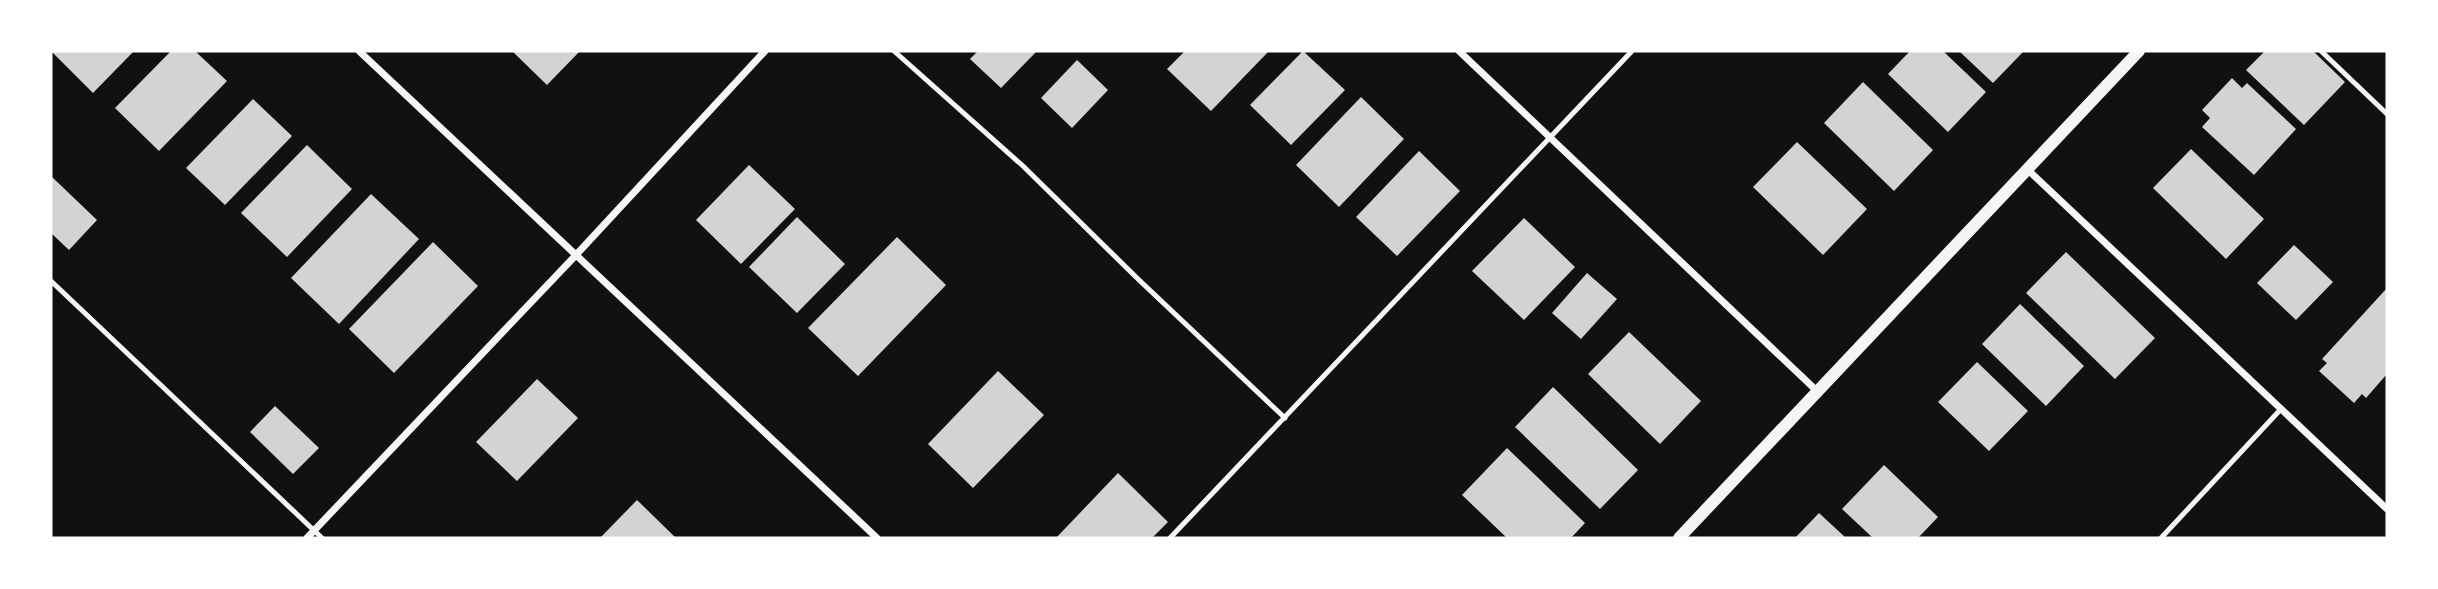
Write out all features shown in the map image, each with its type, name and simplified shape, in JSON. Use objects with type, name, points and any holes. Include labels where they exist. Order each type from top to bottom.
[{"type":"street","points":[[359,51],[877,538]]},
{"type":"street","points":[[307,538],[765,51]]},
{"type":"street","points":[[1459,51],[1817,391]]},
{"type":"street","points":[[1679,538],[2139,51]]},
{"type":"street","points":[[2027,169],[2387,509]]},
{"type":"lane","points":[[894,51],[1023,166],[1285,418]]},
{"type":"lane","points":[[1170,538],[1632,51]]},
{"type":"lane","points":[[2321,51],[2387,114]]},
{"type":"lane","points":[[51,281],[322,538]]},
{"type":"lane","points":[[2161,538],[2281,410]]},
{"type":"building","points":[[51,51],[134,51],[93,93]]},
{"type":"building","points":[[171,51],[195,51],[227,81],[159,151],[115,108]]},
{"type":"building","points":[[512,51],[580,51],[547,85]]},
{"type":"building","points":[[978,51],[1037,51],[1001,88],[970,59]]},
{"type":"building","points":[[1185,51],[1269,51],[1211,111],[1167,69]]},
{"type":"building","points":[[1303,51],[1345,90],[1291,145],[1250,105]]},
{"type":"building","points":[[1910,51],[1943,51],[1986,92],[1948,132],[1888,74]]},
{"type":"building","points":[[1959,51],[2024,51],[1993,83]]},
{"type":"building","points":[[2265,51],[2313,51],[2345,82],[2304,125],[2246,70]]},
{"type":"building","points":[[1077,60],[1108,90],[1072,128],[1041,98]]},
{"type":"building","points":[[2232,78],[2242,88],[2247,83],[2296,129],[2254,175],[2202,127],[2210,118],[2202,110]]},
{"type":"building","points":[[1863,82],[1933,150],[1894,191],[1824,123]]},
{"type":"building","points":[[1361,97],[1404,139],[1339,207],[1296,165]]},
{"type":"building","points":[[253,99],[292,136],[225,205],[186,168]]},
{"type":"building","points":[[1797,142],[1867,209],[1823,255],[1753,187]]},
{"type":"building","points":[[307,145],[352,189],[287,257],[241,213]]},
{"type":"building","points":[[2191,149],[2264,219],[2226,259],[2153,188]]},
{"type":"building","points":[[1419,151],[1460,191],[1397,256],[1356,217]]},
{"type":"building","points":[[749,165],[795,209],[741,264],[696,220]]},
{"type":"building","points":[[51,176],[97,220],[69,250],[51,233]]},
{"type":"building","points":[[371,194],[419,239],[339,324],[291,278]]},
{"type":"building","points":[[797,217],[845,264],[797,313],[749,267]]},
{"type":"building","points":[[1524,218],[1575,267],[1524,320],[1472,271]]},
{"type":"building","points":[[897,237],[946,285],[858,376],[808,328]]},
{"type":"building","points":[[433,242],[478,286],[394,373],[349,329]]},
{"type":"building","points":[[2294,245],[2333,282],[2296,320],[2257,283]]},
{"type":"building","points":[[2066,252],[2155,338],[2115,379],[2026,293]]},
{"type":"building","points":[[1587,273],[1617,299],[1581,339],[1552,313]]},
{"type":"building","points":[[2387,288],[2387,374],[2366,398],[2362,394],[2354,403],[2319,371],[2327,363],[2322,359]]},
{"type":"building","points":[[2020,304],[2084,366],[2046,406],[1982,344]]},
{"type":"building","points":[[1629,332],[1701,401],[1660,444],[1588,374]]},
{"type":"building","points":[[1977,362],[2028,411],[1989,451],[1938,402]]},
{"type":"building","points":[[998,371],[1044,415],[973,488],[928,444]]},
{"type":"building","points":[[537,379],[578,418],[517,481],[476,442]]},
{"type":"building","points":[[1553,387],[1638,470],[1600,509],[1515,427]]},
{"type":"building","points":[[275,406],[319,448],[293,474],[250,432]]},
{"type":"building","points":[[1507,448],[1585,523],[1571,538],[1507,538],[1462,495]]},
{"type":"building","points":[[1884,465],[1938,517],[1918,538],[1873,538],[1842,509]]},
{"type":"building","points":[[1118,473],[1168,522],[1152,538],[1056,538]]},
{"type":"building","points":[[637,500],[676,538],[600,538]]},
{"type":"building","points":[[1819,513],[1846,538],[1795,538]]}]
